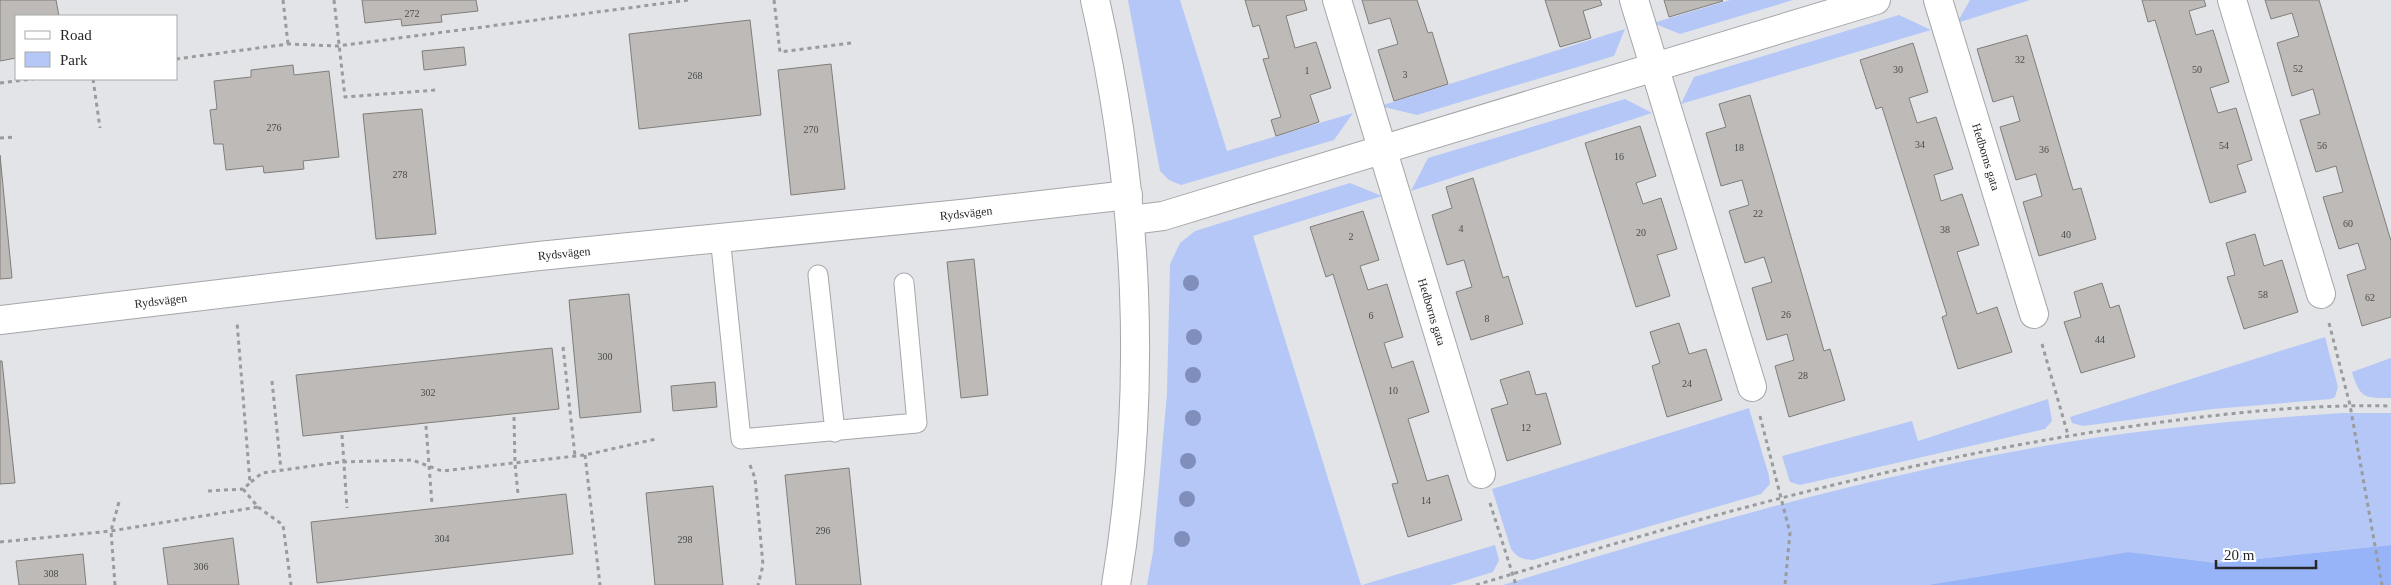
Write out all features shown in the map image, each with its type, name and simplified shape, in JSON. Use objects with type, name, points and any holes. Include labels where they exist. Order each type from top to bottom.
[{"type":"street","points":[[1095,0],[1118,120],[1129,207],[1136,365],[1131,473],[1116,585]]},
{"type":"street","name":"Hedborns gata","points":[[1337,0],[1481,474]]},
{"type":"street","points":[[1634,0],[1752,387]]},
{"type":"street","points":[[1129,207],[1163,216],[1876,0]]},
{"type":"street","name":"Hedborns gata","points":[[1938,0],[2034,314]]},
{"type":"street","points":[[2232,0],[2321,294]]},
{"type":"street","name":"Rydsvägen","points":[[0,320],[235,291],[720,236],[961,214],[1129,207]]},
{"type":"lane","points":[[720,236],[741,439],[835,432],[917,423],[904,283]]},
{"type":"lane","points":[[818,275],[835,432]]},
{"type":"path","points":[[283,0],[288,44]]},
{"type":"path","points":[[334,0],[345,97],[436,90]]},
{"type":"path","points":[[178,59],[288,44],[338,46],[689,0]]},
{"type":"path","points":[[774,0],[780,52],[851,43]]},
{"type":"path","points":[[0,83],[25,80]]},
{"type":"path","points":[[93,80],[100,128]]},
{"type":"path","points":[[0,138],[16,136]]},
{"type":"path","points":[[235,291],[250,483]]},
{"type":"path","points":[[2321,294],[2350,405],[2382,585]]},
{"type":"path","points":[[2034,314],[2068,434]]},
{"type":"path","points":[[563,347],[575,456]]},
{"type":"path","points":[[272,381],[281,470]]},
{"type":"path","points":[[1752,387],[1790,533],[1785,585]]},
{"type":"path","points":[[1476,585],[1782,497],[2068,434],[2211,415],[2350,405],[2391,406]]},
{"type":"path","points":[[514,417],[518,494]]},
{"type":"path","points":[[426,426],[432,504]]},
{"type":"path","points":[[342,435],[347,508]]},
{"type":"path","points":[[208,491],[243,489],[262,473],[343,462],[412,460],[442,471],[585,455],[656,439]]},
{"type":"path","points":[[741,439],[755,478],[763,565],[758,585]]},
{"type":"path","points":[[585,455],[600,585]]},
{"type":"path","points":[[1481,474],[1516,585]]},
{"type":"path","points":[[243,489],[258,507],[283,525],[291,585]]},
{"type":"path","points":[[115,585],[111,531],[120,502]]},
{"type":"path","points":[[0,542],[111,531],[258,507]]},
{"type":"green space","points":[[1128,0],[1180,0],[1227,151],[1353,113],[1334,140],[1181,185],[1169,180],[1160,171]]},
{"type":"green space","points":[[1730,0],[1793,0],[1680,34],[1653,23]]},
{"type":"green space","points":[[1970,0],[2030,0],[1957,23]]},
{"type":"green space","points":[[1899,15],[1931,30],[1681,104],[1694,77]]},
{"type":"green space","points":[[1625,29],[1614,56],[1417,115],[1380,106]]},
{"type":"green space","points":[[1625,99],[1652,113],[1411,191],[1428,158]]},
{"type":"green space","points":[[1350,183],[1382,196],[1253,236],[1361,585],[1147,585],[1153,552],[1167,393],[1170,264],[1180,243],[1195,231]]},
{"type":"green space","points":[[2325,337],[2338,387],[2335,397],[2331,399],[2213,409],[2083,426],[2072,423],[2070,417]]},
{"type":"green space","points":[[2391,358],[2391,398],[2369,397],[2361,392],[2352,372]]},
{"type":"green space","points":[[2048,399],[2052,421],[2045,429],[1800,485],[1790,482],[1782,456],[1912,421],[1918,441]]},
{"type":"green space","points":[[1749,408],[1769,476],[1770,484],[1761,494],[1533,560],[1520,557],[1511,549],[1492,489]]},
{"type":"green space","points":[[2342,413],[2391,413],[2391,545],[2217,563],[2128,552],[1927,585],[1503,585],[1635,545],[1836,490],[1970,460],[2038,447],[2152,430]]},
{"type":"green space","points":[[1495,545],[1499,560],[1493,572],[1451,585],[1362,585]]},
{"type":"shaded area","points":[[2391,545],[2391,585],[1927,585],[2128,552],[2217,563]]},
{"type":"building","points":[[0,0],[56,0],[59,15],[15,15],[15,58],[0,61]]},
{"type":"building","points":[[362,0],[476,0],[478,11],[441,15],[442,22],[402,26],[401,19],[365,23]]},
{"type":"building","points":[[1245,0],[1304,0],[1307,10],[1286,16],[1295,48],[1316,42],[1331,88],[1310,95],[1319,122],[1276,136],[1271,120],[1281,117],[1263,59],[1269,58],[1259,25],[1253,27]]},
{"type":"building","points":[[1362,0],[1417,0],[1428,33],[1432,32],[1448,84],[1394,101],[1378,50],[1398,44],[1390,18],[1369,24]]},
{"type":"building","points":[[1545,0],[1600,0],[1602,5],[1583,11],[1591,38],[1560,47]]},
{"type":"building","points":[[1664,0],[1722,0],[1723,1],[1669,17]]},
{"type":"building","points":[[2142,0],[2204,0],[2206,6],[2189,11],[2196,35],[2213,30],[2229,82],[2210,88],[2218,113],[2236,108],[2252,160],[2237,165],[2246,192],[2210,203],[2155,20],[2148,22]]},
{"type":"building","points":[[2265,0],[2319,0],[2391,241],[2391,317],[2362,326],[2347,275],[2366,269],[2358,243],[2339,249],[2323,197],[2343,192],[2336,166],[2316,172],[2300,120],[2320,114],[2313,89],[2292,96],[2277,43],[2299,36],[2292,13],[2271,19]]},
{"type":"building","points":[[750,20],[761,115],[639,129],[629,34]]},
{"type":"building","points":[[2027,35],[2073,190],[2081,188],[2096,239],[2039,256],[2023,202],[2042,196],[2036,174],[2016,180],[2000,127],[2020,121],[2013,96],[1993,102],[1977,49]]},
{"type":"building","points":[[1913,43],[1928,92],[1909,98],[1917,123],[1936,117],[1953,169],[1934,175],[1941,201],[1962,194],[1979,245],[1957,252],[1977,314],[1997,307],[2012,352],[1958,369],[1942,317],[1947,315],[1882,107],[1876,109],[1860,60]]},
{"type":"building","points":[[464,47],[466,65],[424,70],[422,51]]},
{"type":"building","points":[[831,64],[845,189],[791,195],[778,70]]},
{"type":"building","points":[[293,65],[294,75],[329,71],[339,157],[303,161],[304,169],[264,173],[263,166],[226,170],[223,144],[214,144],[210,110],[217,109],[214,81],[251,77],[251,70]]},
{"type":"building","points":[[1750,95],[1824,351],[1830,349],[1845,400],[1789,417],[1775,366],[1794,360],[1787,334],[1767,340],[1752,288],[1772,282],[1764,257],[1745,263],[1729,211],[1749,205],[1742,180],[1721,186],[1706,133],[1726,127],[1719,104]]},
{"type":"building","points":[[422,109],[436,234],[376,239],[363,114]]},
{"type":"building","points":[[1640,126],[1656,176],[1636,183],[1643,204],[1661,198],[1677,249],[1657,255],[1670,296],[1636,307],[1585,143]]},
{"type":"building","points":[[0,155],[12,278],[0,279]]},
{"type":"building","points":[[1473,178],[1503,278],[1508,276],[1523,324],[1471,340],[1456,292],[1472,287],[1464,260],[1447,265],[1432,215],[1452,208],[1446,187]]},
{"type":"building","points":[[1363,211],[1379,260],[1360,266],[1368,290],[1387,284],[1403,337],[1384,343],[1392,368],[1413,361],[1429,412],[1408,419],[1427,481],[1448,475],[1462,520],[1408,537],[1392,484],[1398,483],[1333,274],[1326,277],[1310,227]]},
{"type":"building","points":[[2255,234],[2264,266],[2282,260],[2298,312],[2244,329],[2227,277],[2235,275],[2226,243]]},
{"type":"building","points":[[974,259],[988,395],[961,398],[947,262]]},
{"type":"building","points":[[2102,283],[2110,308],[2119,305],[2135,357],[2081,373],[2064,322],[2081,317],[2074,292]]},
{"type":"building","points":[[629,294],[641,412],[580,418],[569,300]]},
{"type":"building","points":[[1679,323],[1689,354],[1706,349],[1722,400],[1667,417],[1652,366],[1660,363],[1650,332]]},
{"type":"building","points":[[552,348],[559,409],[303,436],[296,375]]},
{"type":"building","points":[[0,361],[2,361],[15,483],[0,484]]},
{"type":"building","points":[[1529,371],[1536,395],[1546,393],[1561,444],[1507,461],[1491,409],[1508,404],[1500,380]]},
{"type":"building","points":[[715,382],[717,407],[673,411],[671,386]]},
{"type":"building","points":[[849,468],[861,585],[796,585],[785,475]]},
{"type":"building","points":[[713,486],[723,585],[655,585],[646,493]]},
{"type":"building","points":[[566,494],[573,554],[317,583],[311,522]]},
{"type":"building","points":[[233,538],[239,585],[168,585],[163,548]]},
{"type":"building","points":[[83,554],[86,585],[19,585],[16,561]]}]
